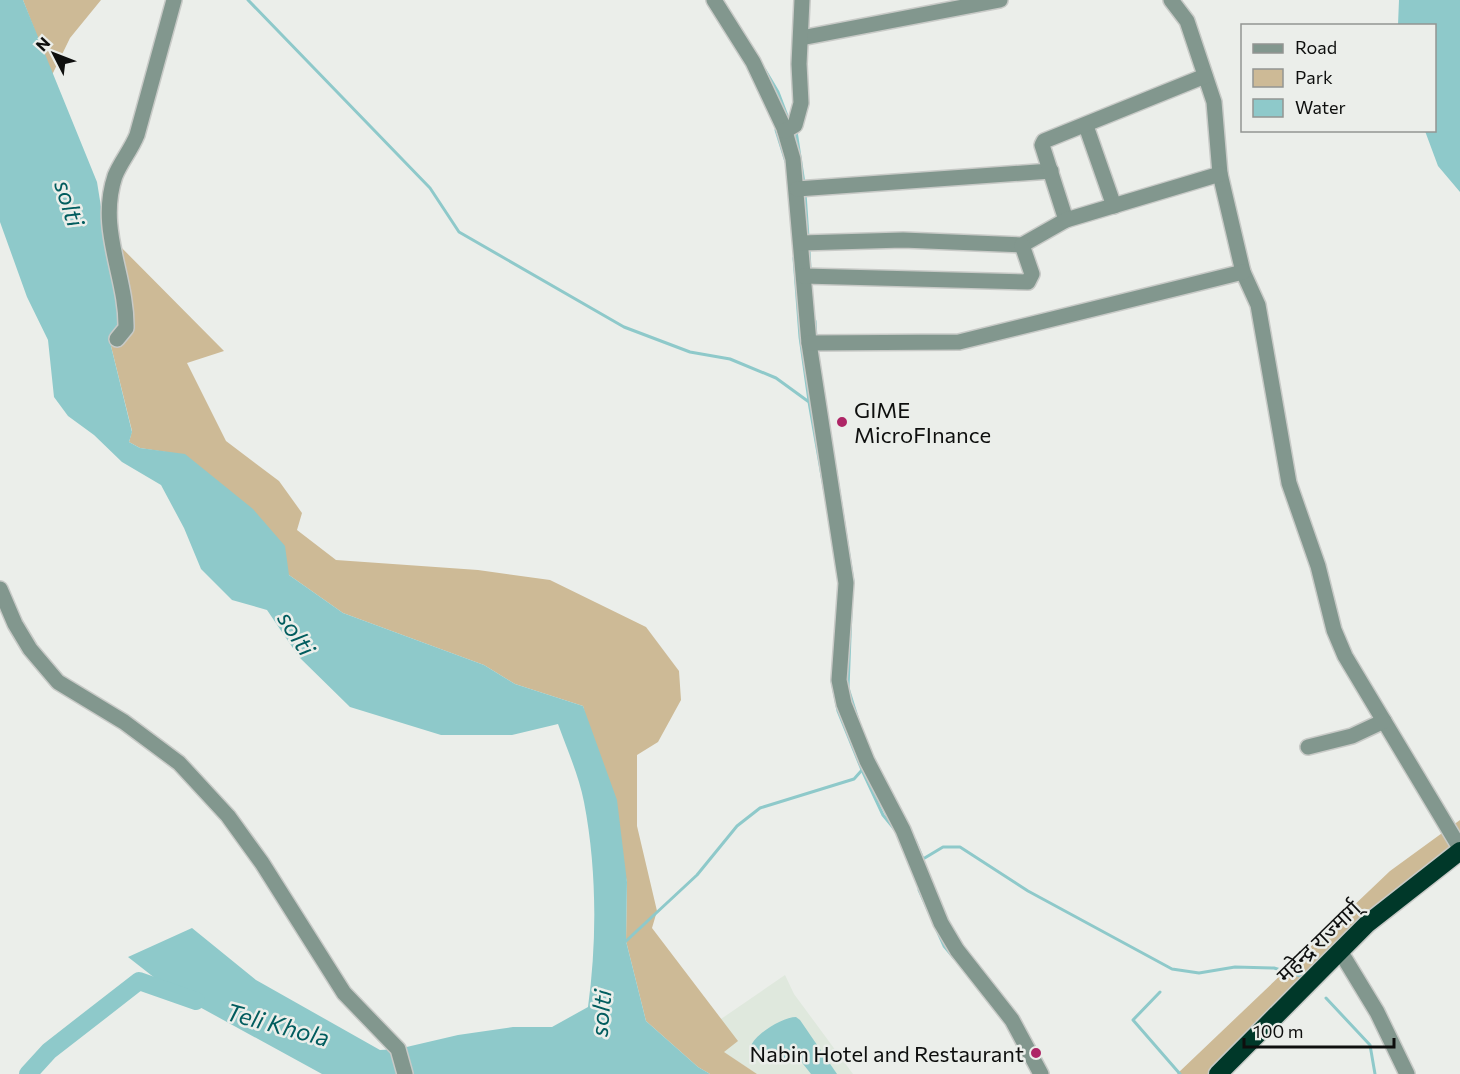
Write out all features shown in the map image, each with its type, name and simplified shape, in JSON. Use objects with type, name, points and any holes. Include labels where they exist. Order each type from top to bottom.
[{"type":"highway","name":"महेन्द्र राज्मार्ग्","points":[[1218,1074],[1367,924],[1460,850]]},
{"type":"street","points":[[117,339],[126,328],[126,312],[108,230],[115,175],[130,153],[137,135],[174,0]]},
{"type":"street","points":[[714,0],[753,62],[785,131],[793,159],[809,343],[846,583],[839,680],[844,704],[867,761],[903,830],[941,923],[957,950],[1012,1020],[1041,1074]]},
{"type":"street","points":[[785,131],[795,125],[801,103],[802,0]]},
{"type":"street","points":[[801,38],[1000,0]]},
{"type":"street","points":[[1171,0],[1187,21],[1214,102],[1220,174],[1243,272],[1258,305],[1289,483],[1318,566],[1334,630],[1345,656],[1460,850]]},
{"type":"street","points":[[1066,220],[1042,145],[1044,141],[1086,126],[1205,75]]},
{"type":"street","points":[[1086,126],[1114,206]]},
{"type":"street","points":[[797,189],[1051,171]]},
{"type":"street","points":[[801,243],[903,240],[1022,245],[1066,220],[1220,174]]},
{"type":"street","points":[[804,276],[1028,282],[1032,274],[1022,245]]},
{"type":"street","points":[[809,343],[959,342],[1243,272]]},
{"type":"street","points":[[0,589],[7,625],[58,682],[124,722],[179,763],[207,791],[262,863],[344,993],[398,1049],[405,1074]]},
{"type":"street","points":[[1308,747],[1352,736],[1384,721]]},
{"type":"street","points":[[1340,951],[1377,1012],[1407,1074]]},
{"type":"shaded area","points":[[785,975],[794,994],[853,1074],[757,1074],[723,1052],[721,1019]]},
{"type":"green space","points":[[23,0],[101,0],[70,38],[52,75]]},
{"type":"green space","points":[[106,232],[224,351],[187,363],[226,441],[279,481],[302,513],[297,530],[336,560],[478,570],[550,580],[646,627],[679,671],[681,700],[658,742],[637,755],[637,826],[657,911],[652,928],[738,1041],[724,1052],[757,1074],[710,1074],[698,1067],[646,1021],[626,941],[627,882],[583,706],[515,684],[484,665],[343,613],[289,575],[185,455],[140,448],[129,442],[132,431],[109,338]]},
{"type":"green space","points":[[1460,820],[1460,851],[1367,924],[1218,1074],[1177,1074],[1390,871]]},
{"type":"water","name":"solti","points":[[0,0],[23,0],[97,182],[118,312],[118,328],[109,338],[132,432],[129,442],[140,448],[185,454],[253,509],[285,546],[289,575],[343,613],[484,665],[515,684],[583,706],[617,800],[627,882],[626,941],[646,1021],[698,1067],[710,1074],[322,1074],[174,993],[128,957],[192,928],[256,980],[380,1050],[398,1049],[458,1035],[513,1027],[552,1027],[588,1007],[593,957],[594,905],[588,827],[579,782],[558,724],[512,735],[441,735],[350,707],[299,657],[267,610],[232,600],[201,569],[184,528],[161,485],[122,462],[94,435],[68,416],[54,397],[48,340],[27,297],[0,222]]},
{"type":"water","points":[[1399,0],[1460,0],[1460,192],[1438,166],[1425,132],[1436,132],[1436,24],[1398,24]]},
{"type":"water","points":[[796,1017],[837,1074],[811,1074],[796,1055],[777,1060],[751,1046],[758,1036],[770,1027]]},
{"type":"waterway","points":[[248,0],[430,188],[459,232],[624,327],[690,352],[730,359],[776,378],[809,402],[825,493]]},
{"type":"waterway","points":[[765,70],[778,92],[789,121]]},
{"type":"waterway","points":[[776,130],[786,162]]},
{"type":"waterway","points":[[796,131],[804,183]]},
{"type":"waterway","points":[[805,193],[808,237]]},
{"type":"waterway","points":[[809,249],[810,269]]},
{"type":"waterway","points":[[794,258],[800,337],[809,401]]},
{"type":"waterway","points":[[815,321],[816,338]]},
{"type":"waterway","points":[[835,466],[853,581]]},
{"type":"waterway","points":[[851,612],[848,688],[859,723]]},
{"type":"waterway","points":[[625,942],[697,875],[737,826],[760,808],[854,779],[862,770],[838,711],[832,681]]},
{"type":"waterway","points":[[862,770],[883,815],[896,831]]},
{"type":"waterway","points":[[915,840],[923,859],[943,847],[960,847],[1028,891],[1172,969],[1199,973],[1235,967],[1274,968],[1304,977]]},
{"type":"waterway","points":[[919,890],[944,946],[954,958]]},
{"type":"waterway","name":"Teli Khola","points":[[28,1074],[49,1051],[139,981],[196,1001]]},
{"type":"waterway","points":[[1160,992],[1133,1020],[1180,1074]]},
{"type":"waterway","points":[[1326,998],[1370,1045],[1375,1074]]},
{"type":"place","name":"GIME MicroFInance","points":[[842,422]]},
{"type":"place","name":"Nabin Hotel and Restaurant","points":[[1036,1053]]}]
